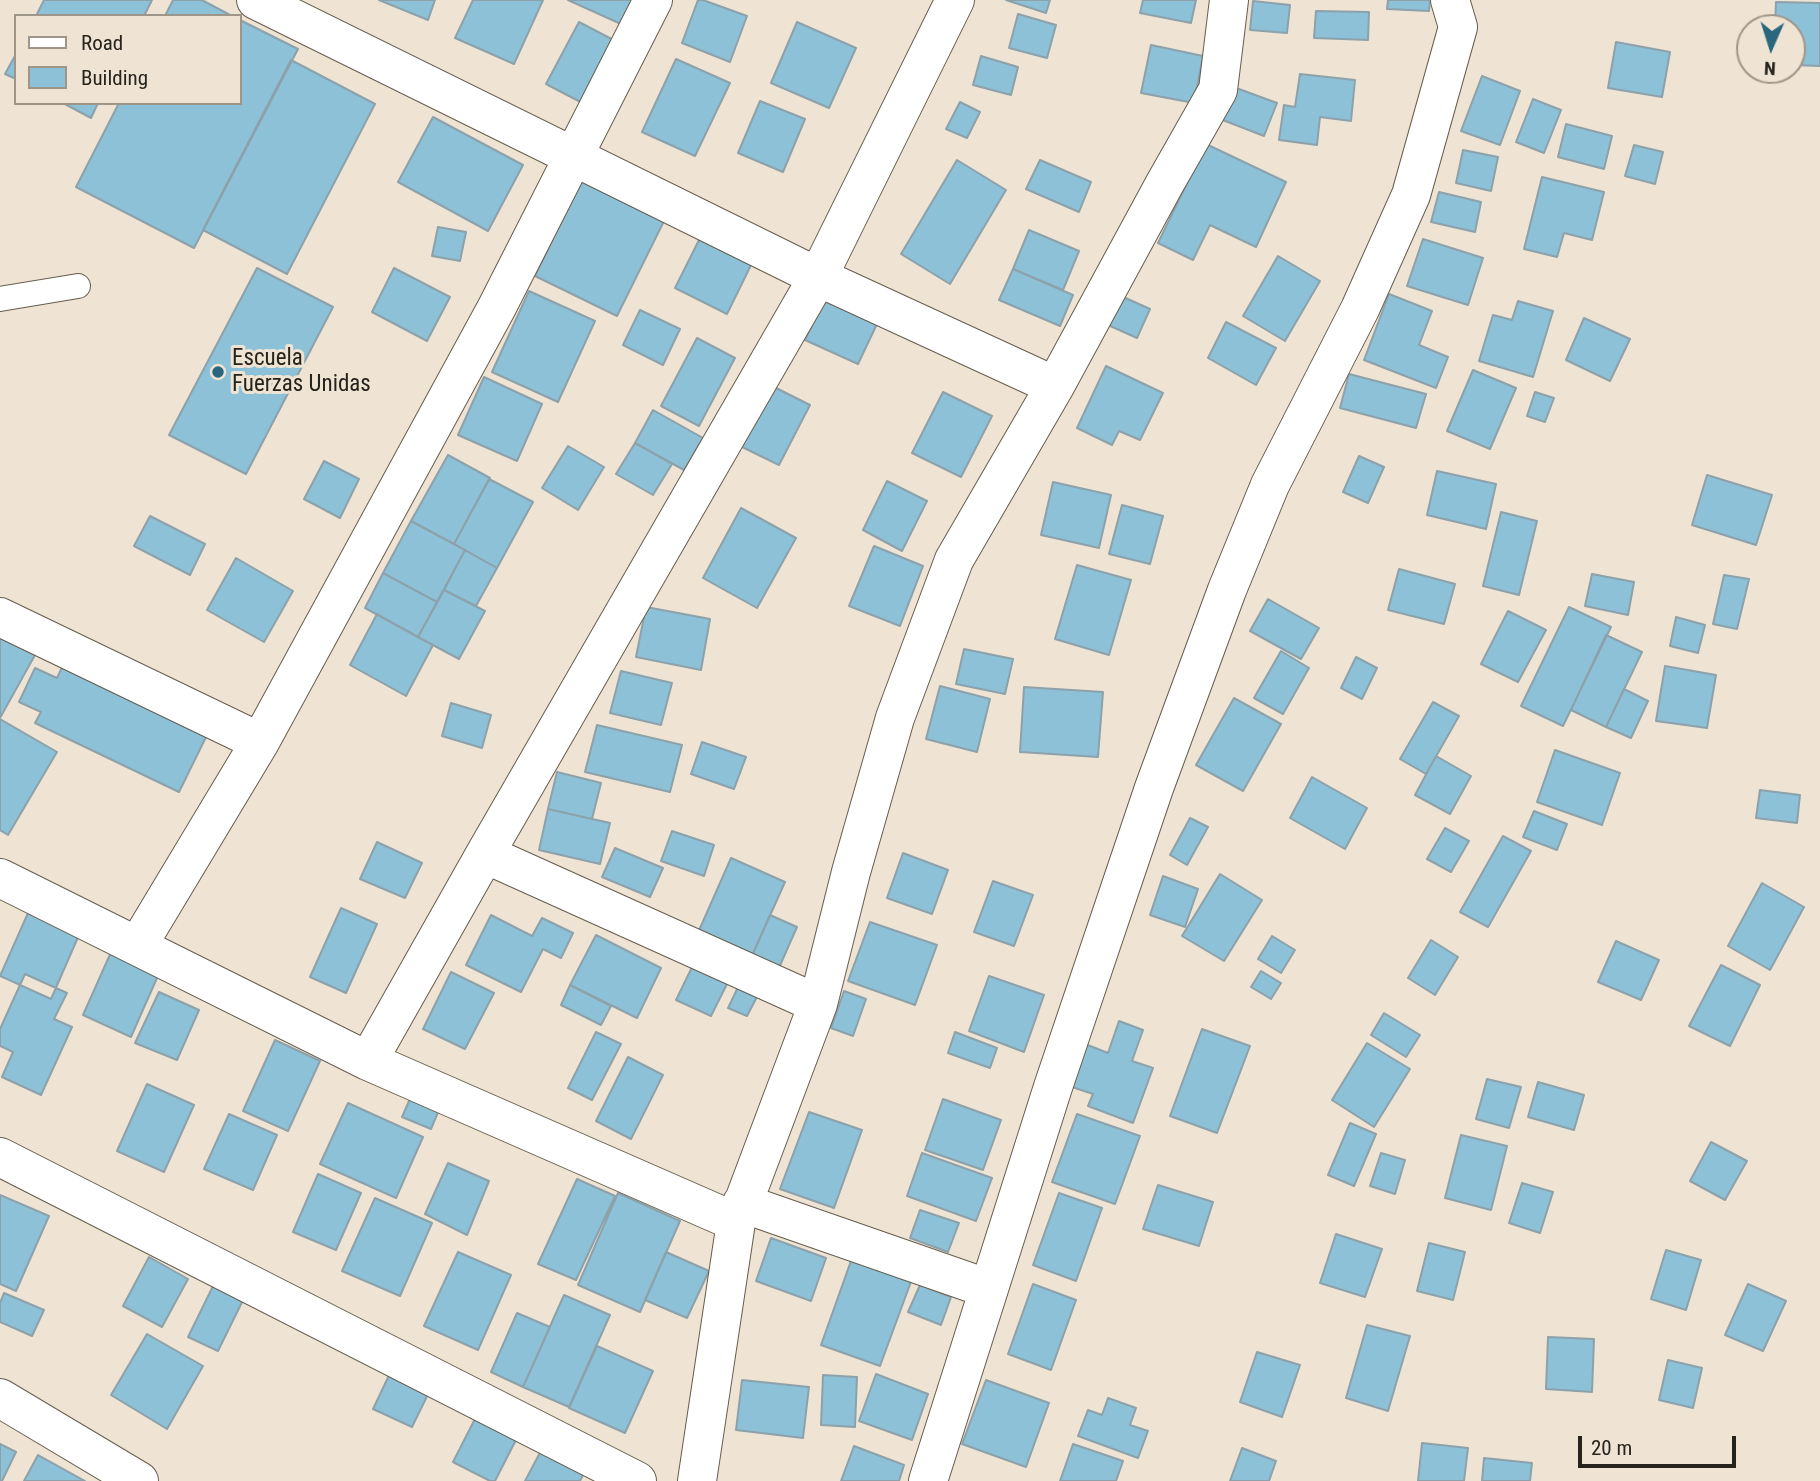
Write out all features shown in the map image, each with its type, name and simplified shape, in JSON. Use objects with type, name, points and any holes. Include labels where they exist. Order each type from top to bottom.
[{"type":"street","points":[[256,0],[818,277],[1055,386]]},
{"type":"street","points":[[138,945],[260,742],[491,319],[653,0]]},
{"type":"street","points":[[368,1061],[818,277],[955,0]]},
{"type":"street","points":[[697,1481],[739,1212],[818,1004],[851,872],[895,718],[954,560],[1055,386],[1218,90],[1229,0]]},
{"type":"street","points":[[928,1481],[1053,1087],[1154,788],[1227,590],[1270,485],[1360,309],[1411,195],[1458,27],[1450,0]]},
{"type":"street","points":[[0,617],[260,742]]},
{"type":"street","points":[[485,854],[818,1004]]},
{"type":"street","points":[[0,878],[368,1061],[739,1212],[989,1289]]},
{"type":"street","points":[[0,1157],[637,1481]]},
{"type":"street","points":[[0,1398],[139,1481]]},
{"type":"lane","points":[[0,299],[78,286]]},
{"type":"building","points":[[44,0],[152,0],[145,14],[37,14]]},
{"type":"building","points":[[173,0],[202,0],[228,14],[166,14]]},
{"type":"building","points":[[379,0],[435,0],[428,20]]},
{"type":"building","points":[[473,0],[543,0],[514,64],[455,38]]},
{"type":"building","points":[[568,0],[645,0],[632,29]]},
{"type":"building","points":[[698,0],[747,16],[730,62],[682,43]]},
{"type":"building","points":[[1006,0],[1050,0],[1046,13]]},
{"type":"building","points":[[1143,0],[1196,0],[1191,23],[1140,13]]},
{"type":"building","points":[[1388,0],[1430,0],[1429,11],[1387,9]]},
{"type":"building","points":[[1253,1],[1290,5],[1287,33],[1250,30]]},
{"type":"building","points":[[1776,2],[1820,3],[1820,66],[1806,66],[1806,14],[1776,14]]},
{"type":"building","points":[[1316,11],[1369,12],[1368,40],[1314,38]]},
{"type":"building","points":[[1018,14],[1056,25],[1047,58],[1009,48]]},
{"type":"building","points":[[242,21],[298,49],[194,248],[76,187],[118,105],[242,105]]},
{"type":"building","points":[[579,22],[625,46],[592,108],[546,84]]},
{"type":"building","points":[[797,22],[856,48],[829,108],[771,83]]},
{"type":"building","points":[[1616,42],[1670,52],[1662,97],[1608,88]]},
{"type":"building","points":[[1151,45],[1203,56],[1194,103],[1141,93]]},
{"type":"building","points":[[981,56],[1018,67],[1011,95],[973,85]]},
{"type":"building","points":[[14,58],[14,78],[5,74]]},
{"type":"building","points":[[676,59],[730,83],[695,156],[642,132]]},
{"type":"building","points":[[291,60],[375,104],[287,274],[203,230]]},
{"type":"building","points":[[1300,74],[1355,80],[1351,121],[1320,117],[1317,145],[1279,140],[1284,105],[1295,107]]},
{"type":"building","points":[[1482,76],[1520,91],[1500,145],[1461,131]]},
{"type":"building","points":[[1228,85],[1277,103],[1264,136],[1215,117]]},
{"type":"building","points":[[1533,99],[1561,110],[1544,153],[1516,142]]},
{"type":"building","points":[[760,101],[805,119],[783,172],[738,153]]},
{"type":"building","points":[[960,102],[980,112],[967,138],[946,129]]},
{"type":"building","points":[[67,105],[97,105],[91,118]]},
{"type":"building","points":[[433,117],[523,165],[488,231],[398,182]]},
{"type":"building","points":[[1566,124],[1612,136],[1604,169],[1558,157]]},
{"type":"building","points":[[1206,144],[1286,182],[1256,247],[1210,225],[1193,260],[1158,243]]},
{"type":"building","points":[[1634,145],[1663,152],[1655,184],[1625,176]]},
{"type":"building","points":[[1463,150],[1498,157],[1491,191],[1456,183]]},
{"type":"building","points":[[957,160],[1006,190],[950,284],[901,254]]},
{"type":"building","points":[[1040,160],[1091,182],[1079,212],[1026,189]]},
{"type":"building","points":[[583,177],[666,217],[617,316],[535,276]]},
{"type":"building","points":[[1542,177],[1604,192],[1592,240],[1564,233],[1557,257],[1524,249]]},
{"type":"building","points":[[1439,192],[1481,202],[1475,232],[1431,222]]},
{"type":"building","points":[[438,227],[466,232],[460,261],[432,256]]},
{"type":"building","points":[[1029,230],[1079,251],[1063,290],[1013,269]]},
{"type":"building","points":[[702,234],[754,259],[727,314],[675,288]]},
{"type":"building","points":[[1423,239],[1483,258],[1468,305],[1407,286]]},
{"type":"building","points":[[1278,256],[1320,281],[1285,341],[1243,316]]},
{"type":"building","points":[[257,268],[333,307],[246,474],[169,435]]},
{"type":"building","points":[[394,268],[450,297],[427,341],[372,312]]},
{"type":"building","points":[[1013,269],[1073,295],[1060,326],[999,300]]},
{"type":"building","points":[[529,291],[595,321],[558,402],[492,372]]},
{"type":"building","points":[[1389,294],[1432,311],[1419,345],[1448,357],[1436,388],[1364,360]]},
{"type":"building","points":[[1121,296],[1150,309],[1137,338],[1108,325]]},
{"type":"building","points":[[824,300],[877,324],[858,364],[805,340]]},
{"type":"building","points":[[1518,301],[1553,311],[1533,377],[1479,361],[1493,315],[1512,320]]},
{"type":"building","points":[[640,310],[680,329],[663,365],[623,345]]},
{"type":"building","points":[[1584,318],[1630,339],[1610,381],[1566,360]]},
{"type":"building","points":[[1226,322],[1276,348],[1256,385],[1208,358]]},
{"type":"building","points":[[697,338],[735,358],[699,426],[661,406]]},
{"type":"building","points":[[1106,366],[1163,393],[1140,440],[1119,431],[1112,445],[1077,428]]},
{"type":"building","points":[[1473,370],[1516,388],[1490,449],[1447,431]]},
{"type":"building","points":[[1349,374],[1426,394],[1416,428],[1340,408]]},
{"type":"building","points":[[484,377],[542,404],[517,461],[458,435]]},
{"type":"building","points":[[766,383],[810,405],[779,465],[736,444]]},
{"type":"building","points":[[943,392],[992,416],[961,477],[912,453]]},
{"type":"building","points":[[1535,392],[1554,398],[1545,422],[1527,416]]},
{"type":"building","points":[[653,410],[703,438],[684,470],[635,443]]},
{"type":"building","points":[[635,443],[672,464],[653,495],[616,474]]},
{"type":"building","points":[[568,446],[604,467],[578,510],[542,488]]},
{"type":"building","points":[[448,455],[490,478],[454,544],[411,521]]},
{"type":"building","points":[[1359,456],[1384,467],[1368,503],[1343,492]]},
{"type":"building","points":[[324,461],[359,479],[340,518],[304,499]]},
{"type":"building","points":[[1437,471],[1496,484],[1486,529],[1427,515]]},
{"type":"building","points":[[1707,475],[1772,495],[1756,545],[1692,525]]},
{"type":"building","points":[[489,479],[533,502],[497,568],[454,544]]},
{"type":"building","points":[[887,481],[927,501],[902,551],[863,530]]},
{"type":"building","points":[[1053,482],[1111,495],[1099,548],[1041,535]]},
{"type":"building","points":[[1122,505],[1163,516],[1150,564],[1109,554]]},
{"type":"building","points":[[741,508],[796,538],[757,608],[703,578]]},
{"type":"building","points":[[1501,512],[1537,521],[1519,595],[1483,586]]},
{"type":"building","points":[[150,516],[205,544],[190,575],[134,546]]},
{"type":"building","points":[[411,521],[465,550],[437,602],[383,573]]},
{"type":"building","points":[[874,546],[923,566],[900,626],[849,606]]},
{"type":"building","points":[[465,550],[497,568],[476,606],[444,590]]},
{"type":"building","points":[[236,558],[293,591],[264,642],[207,610]]},
{"type":"building","points":[[1077,565],[1131,580],[1109,655],[1055,639]]},
{"type":"building","points":[[1399,569],[1455,584],[1444,624],[1388,610]]},
{"type":"building","points":[[383,573],[437,602],[418,637],[365,608]]},
{"type":"building","points":[[1592,574],[1634,582],[1628,615],[1585,606]]},
{"type":"building","points":[[1724,575],[1749,579],[1737,629],[1713,624]]},
{"type":"building","points":[[444,590],[485,611],[459,659],[418,637]]},
{"type":"building","points":[[1268,599],[1319,628],[1301,659],[1250,631]]},
{"type":"building","points":[[646,607],[710,619],[701,670],[636,657]]},
{"type":"building","points":[[1569,607],[1611,627],[1563,726],[1521,706]]},
{"type":"building","points":[[1508,611],[1546,630],[1518,682],[1481,664]]},
{"type":"building","points":[[377,614],[433,645],[406,696],[350,665]]},
{"type":"building","points":[[1676,617],[1705,625],[1698,653],[1670,646]]},
{"type":"building","points":[[0,635],[35,655],[0,718]]},
{"type":"building","points":[[1606,635],[1642,652],[1606,727],[1571,710]]},
{"type":"building","points":[[964,649],[1013,659],[1005,694],[956,684]]},
{"type":"building","points":[[1281,651],[1309,668],[1283,714],[1254,698]]},
{"type":"building","points":[[1356,657],[1377,668],[1362,699],[1341,688]]},
{"type":"building","points":[[65,661],[210,729],[179,792],[35,723],[41,712],[19,702],[35,668],[57,678]]},
{"type":"building","points":[[1665,666],[1716,675],[1707,728],[1656,721]]},
{"type":"building","points":[[621,671],[672,683],[661,725],[610,713]]},
{"type":"building","points":[[940,686],[990,699],[977,752],[926,739]]},
{"type":"building","points":[[1024,687],[1103,692],[1098,757],[1020,752]]},
{"type":"building","points":[[1624,689],[1648,701],[1631,738],[1606,727]]},
{"type":"building","points":[[1234,698],[1281,724],[1243,791],[1196,765]]},
{"type":"building","points":[[1433,702],[1459,716],[1426,774],[1400,759]]},
{"type":"building","points":[[451,703],[491,715],[482,748],[442,736]]},
{"type":"building","points":[[0,719],[57,752],[8,835],[0,830]]},
{"type":"building","points":[[597,725],[682,745],[670,792],[585,772]]},
{"type":"building","points":[[702,742],[746,757],[734,789],[691,774]]},
{"type":"building","points":[[1555,750],[1620,773],[1602,825],[1537,802]]},
{"type":"building","points":[[1436,756],[1471,776],[1450,814],[1415,795]]},
{"type":"building","points":[[557,772],[601,783],[592,819],[548,809]]},
{"type":"building","points":[[1312,777],[1367,808],[1345,849],[1290,818]]},
{"type":"building","points":[[1760,790],[1800,795],[1797,823],[1756,818]]},
{"type":"building","points":[[548,809],[610,823],[600,864],[539,850]]},
{"type":"building","points":[[1534,811],[1567,824],[1557,850],[1523,837]]},
{"type":"building","points":[[1190,818],[1208,827],[1187,865],[1170,855]]},
{"type":"building","points":[[1445,828],[1469,841],[1451,872],[1427,859]]},
{"type":"building","points":[[672,831],[714,845],[704,876],[661,861]]},
{"type":"building","points":[[1503,836],[1531,851],[1488,927],[1460,912]]},
{"type":"building","points":[[377,842],[422,863],[405,898],[360,879]]},
{"type":"building","points":[[615,848],[663,868],[650,897],[602,877]]},
{"type":"building","points":[[903,853],[948,870],[932,914],[887,898]]},
{"type":"building","points":[[731,858],[785,882],[751,958],[697,935]]},
{"type":"building","points":[[1220,874],[1262,900],[1224,961],[1182,936]]},
{"type":"building","points":[[1163,876],[1198,889],[1185,927],[1150,915]]},
{"type":"building","points":[[993,881],[1033,895],[1014,946],[974,932]]},
{"type":"building","points":[[1762,883],[1804,907],[1770,970],[1728,946]]},
{"type":"building","points":[[341,908],[377,924],[346,993],[310,977]]},
{"type":"building","points":[[28,913],[79,935],[51,999],[0,976]]},
{"type":"building","points":[[491,915],[532,936],[542,918],[573,933],[561,958],[543,949],[521,992],[466,965]]},
{"type":"building","points":[[770,915],[797,927],[778,970],[751,958]]},
{"type":"building","points":[[870,922],[937,945],[915,1005],[848,981]]},
{"type":"building","points":[[596,935],[661,968],[637,1018],[570,985]]},
{"type":"building","points":[[1272,936],[1295,950],[1281,973],[1258,959]]},
{"type":"building","points":[[1431,940],[1458,957],[1435,995],[1408,978]]},
{"type":"building","points":[[116,941],[164,962],[131,1037],[83,1015]]},
{"type":"building","points":[[1616,941],[1659,960],[1641,1000],[1598,982]]},
{"type":"building","points":[[695,961],[730,978],[711,1016],[676,1000]]},
{"type":"building","points":[[1721,965],[1760,985],[1730,1046],[1689,1026]]},
{"type":"building","points":[[1261,971],[1281,983],[1271,999],[1251,987]]},
{"type":"building","points":[[451,972],[494,993],[465,1049],[423,1029]]},
{"type":"building","points":[[25,974],[67,993],[54,1019],[72,1027],[41,1095],[2,1077],[13,1052],[0,1046],[0,1029]]},
{"type":"building","points":[[989,976],[1044,995],[1024,1052],[969,1031]]},
{"type":"building","points":[[740,983],[759,993],[747,1016],[728,1008]]},
{"type":"building","points":[[570,985],[611,1006],[601,1025],[561,1005]]},
{"type":"building","points":[[844,991],[866,999],[853,1036],[831,1028]]},
{"type":"building","points":[[159,992],[199,1010],[177,1060],[135,1043]]},
{"type":"building","points":[[1384,1013],[1420,1035],[1406,1057],[1371,1035]]},
{"type":"building","points":[[1119,1021],[1143,1030],[1132,1061],[1153,1068],[1133,1123],[1088,1106],[1093,1094],[1069,1086],[1085,1044],[1108,1053]]},
{"type":"building","points":[[1202,1029],[1250,1046],[1217,1133],[1170,1116]]},
{"type":"building","points":[[596,1032],[621,1044],[592,1100],[568,1088]]},
{"type":"building","points":[[955,1032],[997,1048],[990,1068],[948,1053]]},
{"type":"building","points":[[275,1040],[320,1061],[288,1131],[243,1111]]},
{"type":"building","points":[[1367,1043],[1410,1069],[1374,1127],[1332,1100]]},
{"type":"building","points":[[628,1057],[663,1075],[631,1139],[596,1121]]},
{"type":"building","points":[[1487,1079],[1521,1087],[1509,1128],[1476,1119]]},
{"type":"building","points":[[1538,1082],[1584,1095],[1574,1130],[1528,1117]]},
{"type":"building","points":[[147,1084],[194,1105],[164,1172],[117,1151]]},
{"type":"building","points":[[413,1092],[441,1105],[431,1129],[402,1117]]},
{"type":"building","points":[[943,1099],[1001,1120],[983,1170],[925,1150]]},
{"type":"building","points":[[348,1103],[423,1137],[396,1198],[320,1164]]},
{"type":"building","points":[[809,1112],[862,1130],[834,1208],[780,1189]]},
{"type":"building","points":[[229,1114],[277,1135],[253,1190],[204,1169]]},
{"type":"building","points":[[1077,1114],[1140,1136],[1115,1204],[1052,1182]]},
{"type":"building","points":[[1350,1123],[1376,1134],[1354,1186],[1328,1175]]},
{"type":"building","points":[[1461,1135],[1507,1146],[1491,1210],[1445,1198]]},
{"type":"building","points":[[1711,1142],[1747,1161],[1725,1200],[1690,1181]]},
{"type":"building","points":[[922,1153],[992,1178],[976,1221],[907,1196]]},
{"type":"building","points":[[1381,1153],[1405,1160],[1395,1194],[1370,1186]]},
{"type":"building","points":[[448,1163],[489,1181],[467,1235],[425,1214]]},
{"type":"building","points":[[318,1174],[361,1193],[336,1250],[293,1232]]},
{"type":"building","points":[[577,1179],[615,1196],[576,1280],[538,1264]]},
{"type":"building","points":[[1522,1183],[1553,1192],[1540,1233],[1509,1223]]},
{"type":"building","points":[[1158,1185],[1213,1202],[1199,1246],[1143,1229]]},
{"type":"building","points":[[618,1193],[680,1221],[640,1312],[578,1285]]},
{"type":"building","points":[[1059,1193],[1102,1208],[1076,1281],[1033,1265]]},
{"type":"building","points":[[0,1195],[49,1216],[16,1291],[0,1284]]},
{"type":"building","points":[[375,1198],[432,1223],[400,1296],[342,1271]]},
{"type":"building","points":[[920,1210],[959,1223],[948,1252],[910,1238]]},
{"type":"building","points":[[1336,1234],[1382,1249],[1365,1297],[1320,1283]]},
{"type":"building","points":[[771,1238],[826,1258],[811,1301],[756,1281]]},
{"type":"building","points":[[1429,1243],[1465,1252],[1453,1300],[1417,1291]]},
{"type":"building","points":[[1666,1250],[1701,1260],[1686,1310],[1651,1299]]},
{"type":"building","points":[[458,1252],[511,1275],[478,1350],[424,1326]]},
{"type":"building","points":[[666,1252],[709,1271],[687,1318],[645,1300]]},
{"type":"building","points":[[149,1257],[188,1279],[162,1327],[123,1306]]},
{"type":"building","points":[[852,1258],[912,1279],[880,1366],[821,1345]]},
{"type":"building","points":[[216,1280],[246,1294],[218,1351],[188,1337]]},
{"type":"building","points":[[1033,1284],[1076,1300],[1051,1370],[1008,1354]]},
{"type":"building","points":[[1748,1284],[1786,1301],[1763,1351],[1725,1335]]},
{"type":"building","points":[[920,1285],[951,1297],[941,1325],[908,1312]]},
{"type":"building","points":[[4,1293],[44,1310],[32,1336],[0,1322],[0,1303]]},
{"type":"building","points":[[564,1295],[610,1315],[569,1407],[523,1387]]},
{"type":"building","points":[[517,1313],[550,1327],[523,1387],[491,1372]]},
{"type":"building","points":[[1367,1325],[1410,1336],[1388,1411],[1346,1398]]},
{"type":"building","points":[[147,1334],[203,1366],[167,1429],[111,1395]]},
{"type":"building","points":[[1548,1337],[1594,1339],[1592,1392],[1546,1389]]},
{"type":"building","points":[[597,1346],[653,1371],[625,1433],[569,1408]]},
{"type":"building","points":[[1257,1352],[1300,1365],[1282,1417],[1240,1402]]},
{"type":"building","points":[[1668,1360],[1702,1368],[1693,1408],[1659,1400]]},
{"type":"building","points":[[393,1367],[432,1386],[412,1427],[373,1409]]},
{"type":"building","points":[[876,1374],[928,1394],[912,1440],[859,1421]]},
{"type":"building","points":[[823,1375],[857,1377],[855,1427],[821,1425]]},
{"type":"building","points":[[742,1380],[809,1387],[803,1438],[736,1430]]},
{"type":"building","points":[[986,1380],[1049,1403],[1026,1467],[962,1444]]},
{"type":"building","points":[[1108,1398],[1136,1408],[1130,1425],[1148,1431],[1138,1458],[1078,1436],[1088,1410],[1102,1415]]},
{"type":"building","points":[[478,1413],[519,1434],[495,1481],[453,1462]]},
{"type":"building","points":[[1422,1443],[1468,1448],[1464,1481],[1418,1481]]},
{"type":"building","points":[[0,1444],[16,1452],[2,1481],[0,1481]]},
{"type":"building","points":[[1073,1444],[1123,1461],[1116,1481],[1060,1481]]},
{"type":"building","points":[[854,1446],[904,1465],[899,1481],[841,1481]]},
{"type":"building","points":[[543,1447],[586,1469],[580,1481],[525,1481]]},
{"type":"building","points":[[1242,1448],[1276,1461],[1269,1481],[1230,1481]]},
{"type":"building","points":[[38,1455],[85,1481],[24,1481]]},
{"type":"building","points":[[1484,1458],[1532,1463],[1530,1481],[1482,1481]]},
{"type":"place","name":"Escuela Fuerzas Unidas","points":[[218,372]]}]
